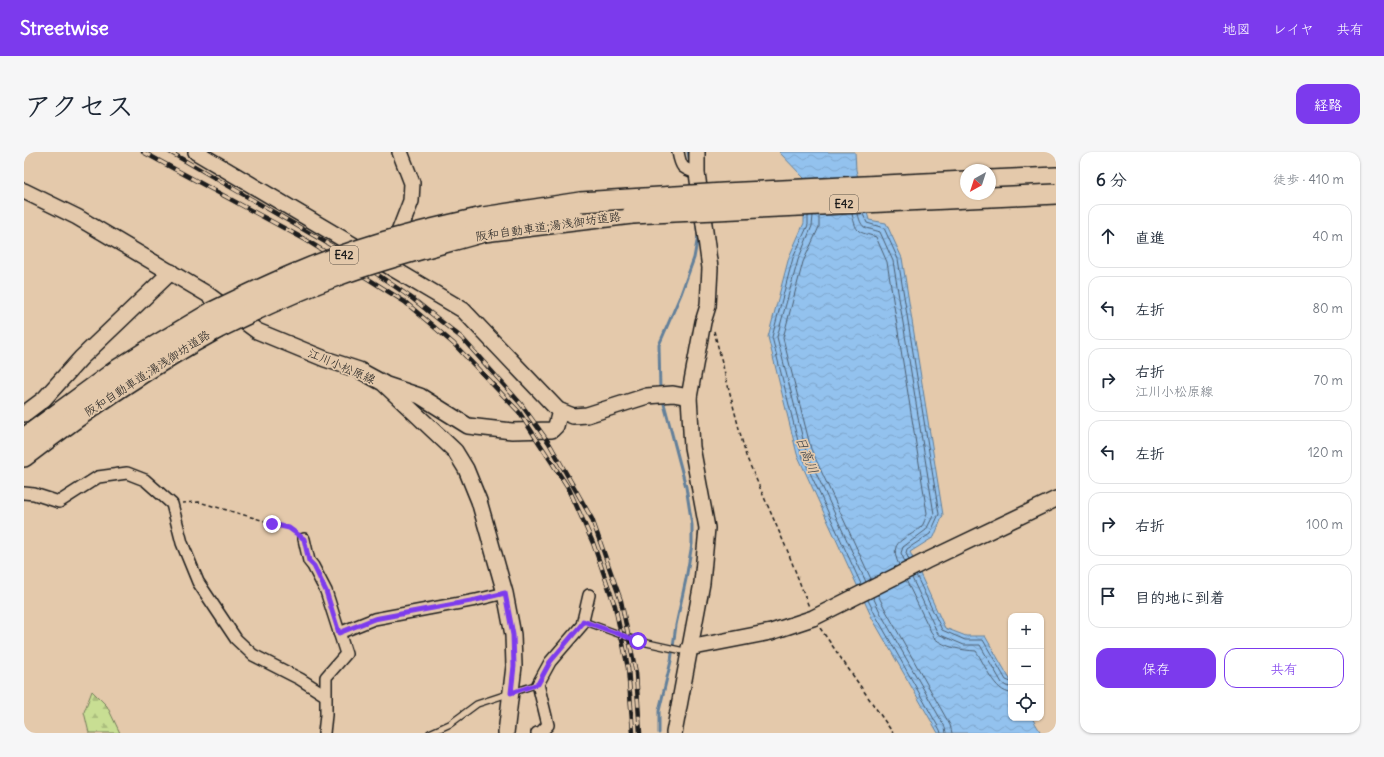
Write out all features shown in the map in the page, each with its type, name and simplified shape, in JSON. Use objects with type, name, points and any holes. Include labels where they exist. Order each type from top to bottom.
[{"type":"highway","points":[[996,180],[1056,177]]},
{"type":"highway","name":"阪和自動車道;湯浅御坊道路","points":[[483,225],[580,202],[724,192],[960,181]]},
{"type":"highway","name":"阪和自動車道;湯浅御坊道路","points":[[24,457],[111,394],[181,349],[214,320],[260,288],[375,244],[445,225],[483,225],[632,214],[1056,194]]},
{"type":"highway","name":"阪和自動車道;湯浅御坊道路","points":[[24,438],[118,369],[148,350],[214,320]]},
{"type":"street","points":[[196,152],[463,310],[560,411],[573,416],[587,415],[647,396],[673,394],[689,397]]},
{"type":"street","points":[[387,265],[410,201],[412,183],[400,152]]},
{"type":"street","points":[[678,152],[680,165],[683,168],[697,173]]},
{"type":"street","points":[[674,733],[702,583],[706,528],[692,447],[689,397],[703,322],[708,306],[710,268],[697,173],[697,152]]},
{"type":"street","name":"江川小松原線","points":[[24,191],[77,216],[171,272],[207,294],[257,331],[325,359],[359,370],[383,383],[455,451],[466,469],[479,502],[505,593],[513,635],[514,666],[506,733]]},
{"type":"street","points":[[24,414],[44,399],[81,358],[171,272]]},
{"type":"street","points":[[383,383],[420,396],[468,426],[512,431],[552,430],[556,426],[560,411]]},
{"type":"street","points":[[24,493],[34,494],[59,502],[98,477],[127,473],[145,480],[172,504],[182,542],[198,582],[236,639],[253,654],[300,679],[325,695]]},
{"type":"street","points":[[689,650],[772,632],[813,618],[926,561],[1056,499]]},
{"type":"street","points":[[304,539],[309,561],[314,566],[326,591],[346,654],[326,677],[326,715],[324,733]]},
{"type":"street","points":[[339,633],[374,619],[476,600],[505,593]]},
{"type":"street","points":[[537,733],[541,732],[548,725],[538,684],[550,662],[582,624],[589,595]]},
{"type":"lane","points":[[583,621],[638,641],[689,650]]},
{"type":"lane","points":[[430,733],[450,724],[477,704],[538,684]]},
{"type":"path","points":[[714,328],[746,456],[788,552],[813,618],[893,733]]},
{"type":"path","points":[[172,504],[198,502],[289,528],[304,539]]},
{"type":"green space","points":[[92,691],[107,706],[120,733],[89,733],[84,712]]},
{"type":"water","name":"日高川","points":[[779,152],[855,152],[856,170],[869,220],[886,223],[902,258],[943,515],[934,537],[910,552],[945,628],[966,636],[985,636],[1008,676],[1008,721],[1034,721],[1041,733],[938,733],[872,618],[797,454],[768,337],[789,257],[804,223],[804,178]]},
{"type":"waterway","points":[[688,152],[690,164]]},
{"type":"waterway","points":[[660,391],[659,345],[681,294],[694,258],[698,236],[696,220]]},
{"type":"waterway","points":[[659,733],[659,711],[671,661],[676,625],[692,544],[692,525],[686,487],[663,400]]},
{"type":"railway","points":[[143,152],[306,240],[405,302],[454,344],[519,412],[569,489],[593,543],[615,606],[628,668],[633,733]]},
{"type":"railway","points":[[170,152],[358,261],[413,299],[462,338],[521,404],[549,443],[592,519],[621,601],[636,673],[640,733]]},
{"type":"route","points":[[272,524],[289,528],[304,539],[309,561],[314,566],[326,591],[339,633],[374,619],[476,600],[505,593],[513,635],[514,666],[511,693],[538,684],[550,662],[583,621],[638,641]]}]
